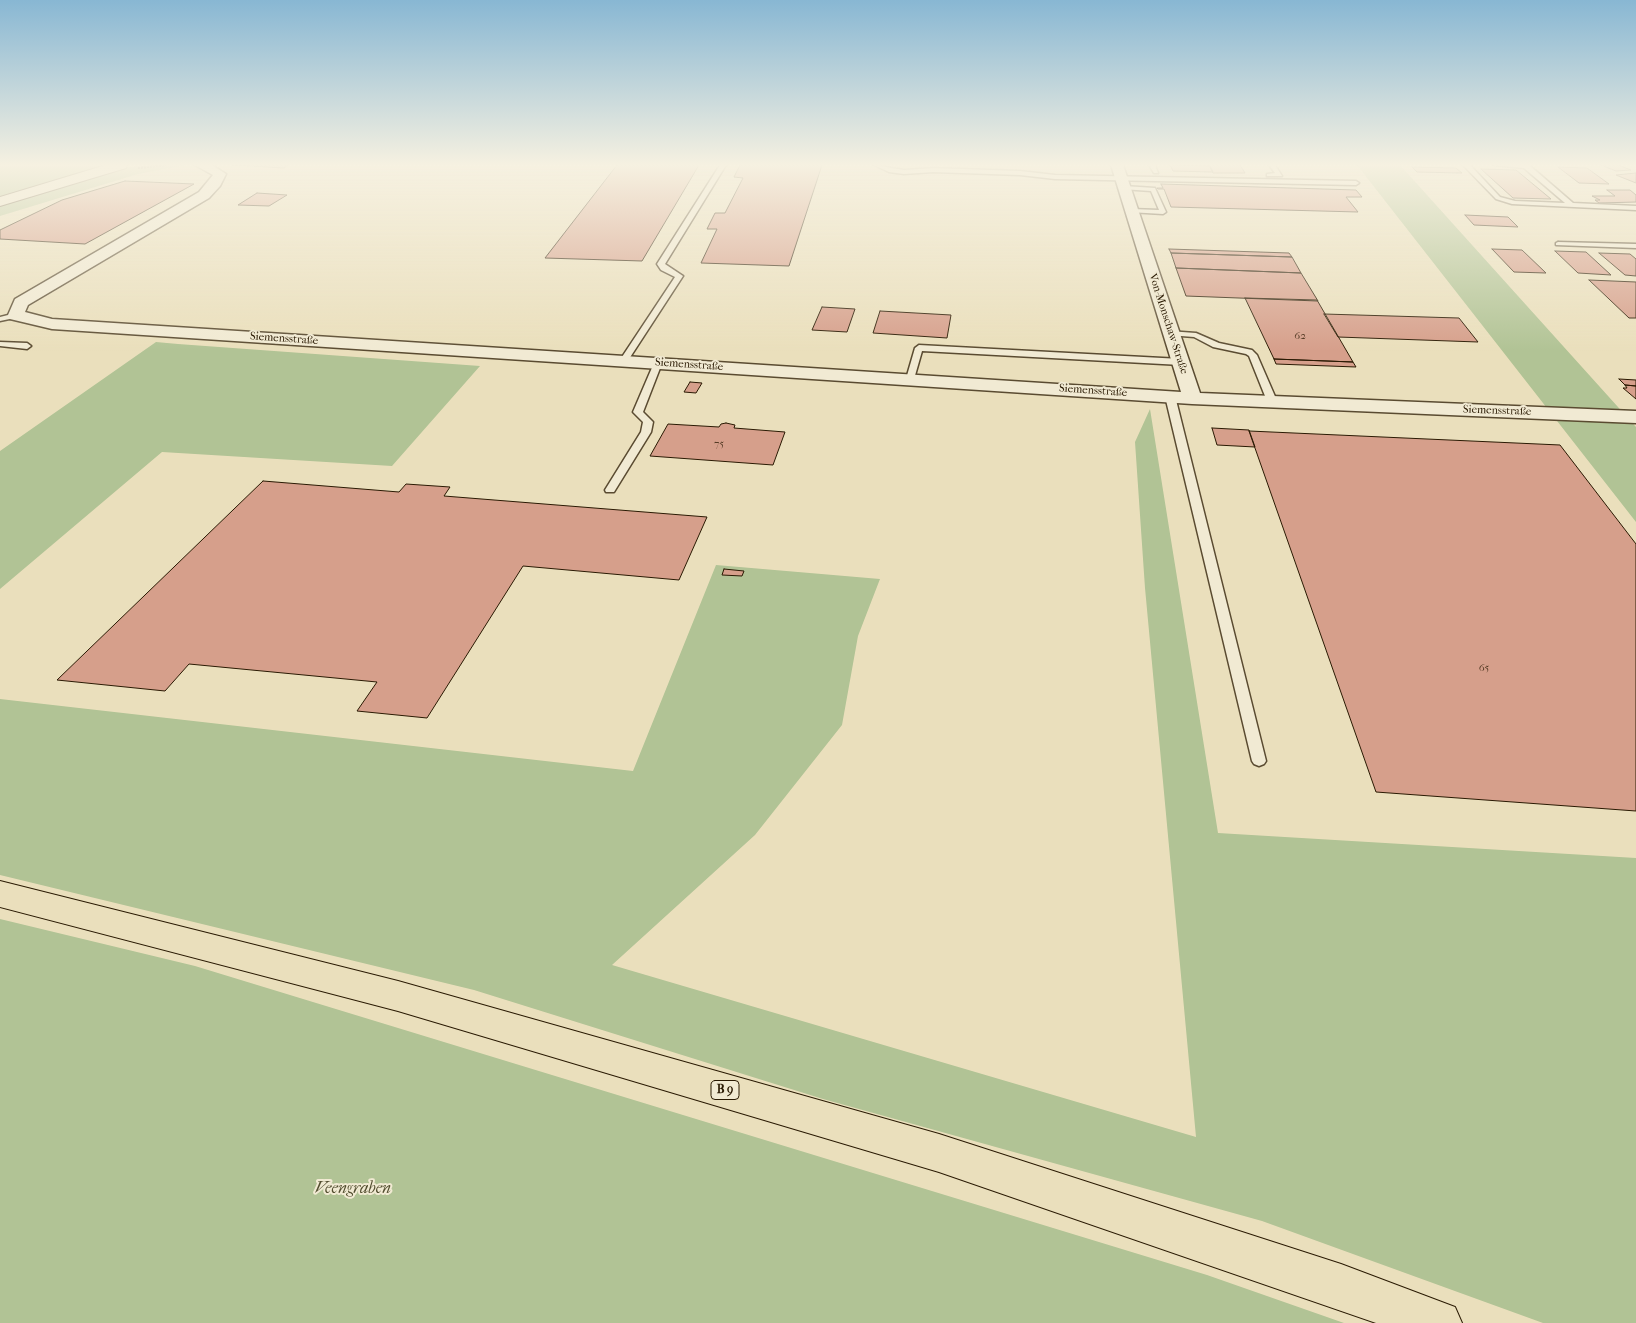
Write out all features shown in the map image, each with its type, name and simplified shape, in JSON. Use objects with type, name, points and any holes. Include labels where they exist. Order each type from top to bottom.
[{"type":"main road","name":"B 9","points":[[0,894],[398,996],[939,1153],[1341,1287],[1439,1323]]},
{"type":"street","name":"Siemensstraße","points":[[8,317],[21,302],[151,227]]},
{"type":"street","name":"Von-Monschaw-Straße","points":[[1136,227],[1192,398]]},
{"type":"street","name":"Siemensstraße","points":[[8,317],[52,324],[1192,398],[1636,417]]},
{"type":"lane","points":[[624,360],[680,276],[664,268],[661,264],[684,227]]},
{"type":"lane","points":[[1558,244],[1636,246]]},
{"type":"lane","points":[[1171,333],[1196,336],[1216,345],[1249,352],[1253,356],[1272,401]]},
{"type":"lane","points":[[0,344],[27,346]]},
{"type":"lane","points":[[910,380],[919,348],[1181,362]]},
{"type":"lane","points":[[610,490],[646,432],[648,422],[638,412],[658,363]]},
{"type":"lane","points":[[1170,396],[1259,761]]},
{"type":"green space","points":[[1405,227],[1456,227],[1636,427],[1636,522]]},
{"type":"green space","points":[[156,342],[480,366],[392,466],[162,452],[0,589],[0,451]]},
{"type":"green space","points":[[1150,409],[1218,833],[1636,858],[1636,1323],[1543,1323],[1262,1221],[823,1099],[474,990],[0,875],[0,699],[633,771],[716,565],[880,579],[858,636],[842,725],[755,835],[612,965],[1196,1137],[1145,588],[1135,442]]},
{"type":"green space","name":"Veengraben","points":[[0,919],[195,966],[1207,1275],[1344,1323],[0,1323]]},
{"type":"building","points":[[7,227],[116,227],[85,244],[0,239],[0,230]]},
{"type":"building","points":[[569,227],[662,227],[642,261],[545,258]]},
{"type":"building","points":[[708,227],[802,227],[789,266],[701,263],[717,229],[707,229]]},
{"type":"building","points":[[1169,249],[1289,253],[1292,257],[1171,253]]},
{"type":"building","points":[[1492,249],[1522,250],[1546,273],[1514,272]]},
{"type":"building","points":[[1555,251],[1586,252],[1611,275],[1578,273]]},
{"type":"building","points":[[1171,253],[1292,257],[1301,273],[1176,268]]},
{"type":"building","points":[[1599,253],[1630,254],[1636,259],[1636,276],[1625,275]]},
{"type":"building","points":[[1176,268],[1301,273],[1318,301],[1186,296]]},
{"type":"building","points":[[1589,280],[1636,282],[1636,318],[1629,318]]},
{"type":"building","points":[[1245,298],[1317,300],[1353,362],[1274,359]]},
{"type":"building","points":[[822,307],[855,309],[847,332],[812,330]]},
{"type":"building","points":[[880,311],[951,315],[947,338],[873,333]]},
{"type":"building","points":[[1324,314],[1459,318],[1478,342],[1338,337]]},
{"type":"building","points":[[1274,359],[1353,362],[1356,367],[1276,364]]},
{"type":"building","points":[[1619,379],[1636,380],[1636,386],[1625,385]]},
{"type":"building","points":[[690,382],[702,383],[696,393],[684,392]]},
{"type":"building","points":[[1625,385],[1636,386],[1636,399],[1623,388],[1627,388]]},
{"type":"building","points":[[668,424],[719,427],[721,424],[735,425],[734,428],[785,432],[773,465],[650,456]]},
{"type":"building","points":[[1212,428],[1249,430],[1255,447],[1217,445]]},
{"type":"building","points":[[1249,431],[1560,445],[1636,544],[1636,811],[1376,792]]},
{"type":"building","points":[[263,481],[399,492],[406,484],[450,487],[444,496],[707,517],[679,580],[523,566],[427,718],[357,711],[377,682],[189,664],[165,691],[57,680]]},
{"type":"building","points":[[724,569],[744,571],[742,576],[722,575]]}]
